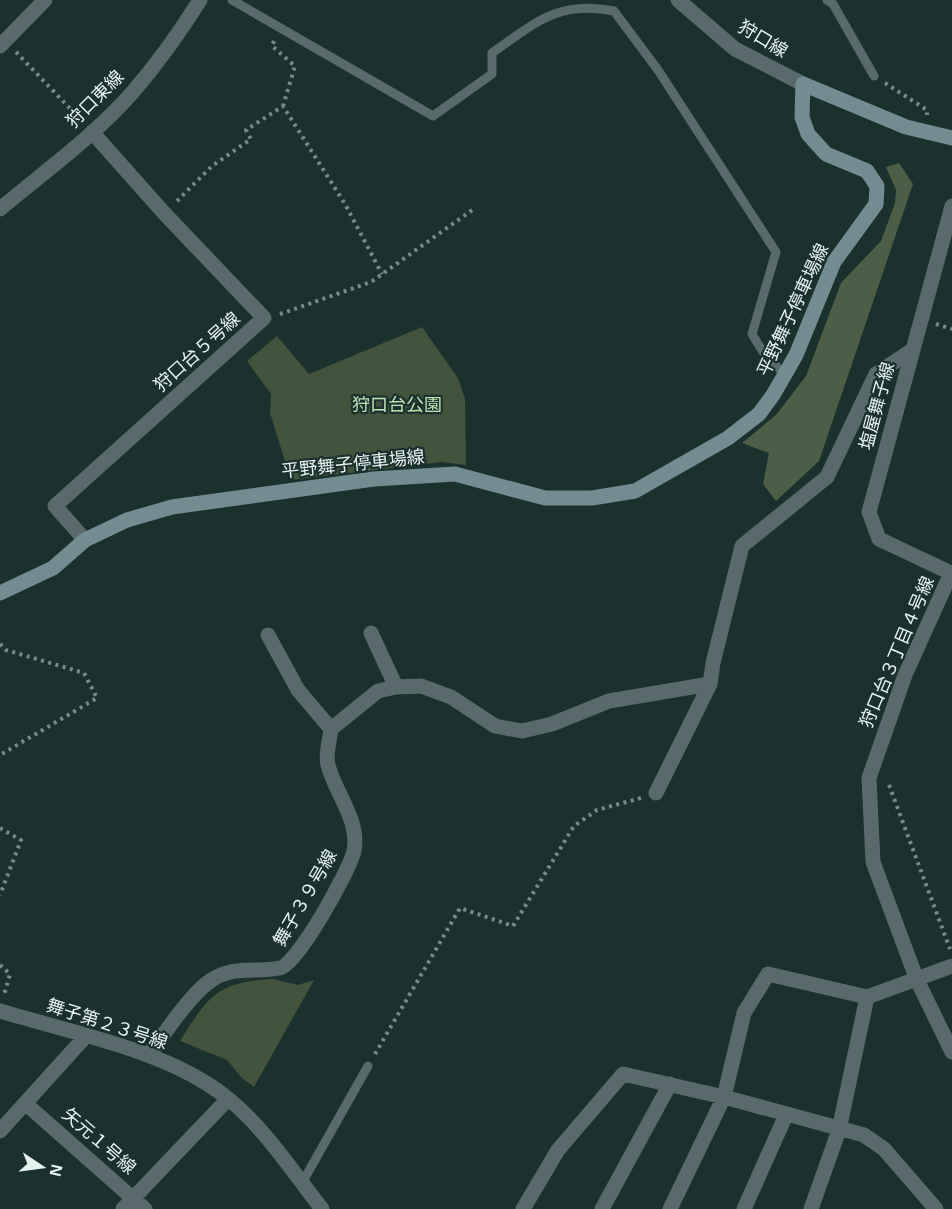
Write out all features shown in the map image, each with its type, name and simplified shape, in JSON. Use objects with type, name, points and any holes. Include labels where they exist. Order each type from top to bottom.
[{"type":"main road","name":"平野舞子停車場線","points":[[0,593],[53,568],[85,540],[127,520],[172,507],[374,478],[455,474],[545,498],[592,498],[635,491],[744,427],[759,414],[785,375],[834,262],[871,214],[878,195],[874,178],[867,171],[826,154],[816,146],[808,134],[802,117],[803,84]]},
{"type":"main road","points":[[803,84],[906,127],[952,138]]},
{"type":"street","points":[[2,41],[32,8],[45,0]]},
{"type":"street","name":"狩口東線","points":[[0,209],[92,132],[131,94],[179,33],[200,0]]},
{"type":"street","name":"狩口線","points":[[678,0],[735,49],[803,84]]},
{"type":"street","name":"狩口台５号線","points":[[85,540],[55,506],[264,318],[92,132]]},
{"type":"street","name":"塩屋舞子線","points":[[952,206],[869,512],[879,539],[952,573]]},
{"type":"street","points":[[656,794],[710,684],[713,663],[742,546],[828,477],[876,374],[911,351]]},
{"type":"street","name":"狩口台３丁目４号線","points":[[952,573],[905,675],[869,778],[873,862],[917,980],[952,1052]]},
{"type":"street","points":[[371,633],[396,687]]},
{"type":"street","points":[[268,635],[298,690],[331,729],[378,691],[396,687],[422,686],[451,697],[495,726],[522,731],[552,724],[609,701],[710,684]]},
{"type":"street","name":"舞子３９号線","points":[[149,1055],[208,982],[229,970],[281,968],[292,962],[344,876],[354,850],[353,824],[327,763],[331,729]]},
{"type":"street","points":[[670,1209],[724,1097],[744,1013],[768,974],[867,998],[952,966]]},
{"type":"street","points":[[811,1209],[839,1130],[867,998]]},
{"type":"street","name":"舞子第２３号線","points":[[2,1004],[85,1037],[149,1055],[202,1079],[228,1099],[302,1183],[316,1207]]},
{"type":"street","points":[[0,1131],[85,1037]]},
{"type":"street","points":[[523,1209],[558,1150],[623,1074],[724,1097],[864,1135],[884,1149],[936,1209]]},
{"type":"street","points":[[602,1209],[670,1084]]},
{"type":"street","points":[[134,1205],[228,1099]]},
{"type":"street","name":"矢元１号線","points":[[26,1104],[134,1205]]},
{"type":"street","points":[[744,1209],[786,1115]]},
{"type":"lane","points":[[232,0],[433,116],[492,74],[492,53],[545,16],[588,6],[615,11],[658,70],[776,252],[752,334],[763,352],[785,375]]},
{"type":"lane","points":[[827,0],[832,4],[874,76]]},
{"type":"lane","points":[[302,1183],[368,1066]]},
{"type":"path","points":[[2,41],[92,132]]},
{"type":"path","points":[[165,213],[212,166],[251,139],[246,130],[283,106],[295,66],[272,46]]},
{"type":"path","points":[[874,76],[927,110],[928,132]]},
{"type":"path","points":[[283,106],[345,204],[382,274]]},
{"type":"path","points":[[264,318],[302,308],[371,282],[475,208]]},
{"type":"path","points":[[0,644],[6,650],[84,673],[97,698],[0,755]]},
{"type":"path","points":[[877,753],[952,954]]},
{"type":"path","points":[[368,1066],[460,908],[513,926],[573,826],[597,810],[656,794]]},
{"type":"path","points":[[0,828],[21,840],[0,895]]},
{"type":"path","points":[[0,965],[10,974],[2,1004]]},
{"type":"green space","points":[[899,163],[913,184],[819,461],[776,501],[763,484],[769,453],[742,443],[776,415],[806,376],[841,283],[881,241],[895,203],[896,190],[886,167]]},
{"type":"green space","name":"狩口台公園","points":[[422,327],[458,378],[465,399],[466,465],[442,462],[291,480],[270,413],[271,394],[247,361],[277,336],[309,374]]},
{"type":"green space","points":[[273,979],[298,985],[314,980],[254,1087],[242,1078],[227,1060],[180,1041],[199,1012],[216,994],[239,983]]}]
